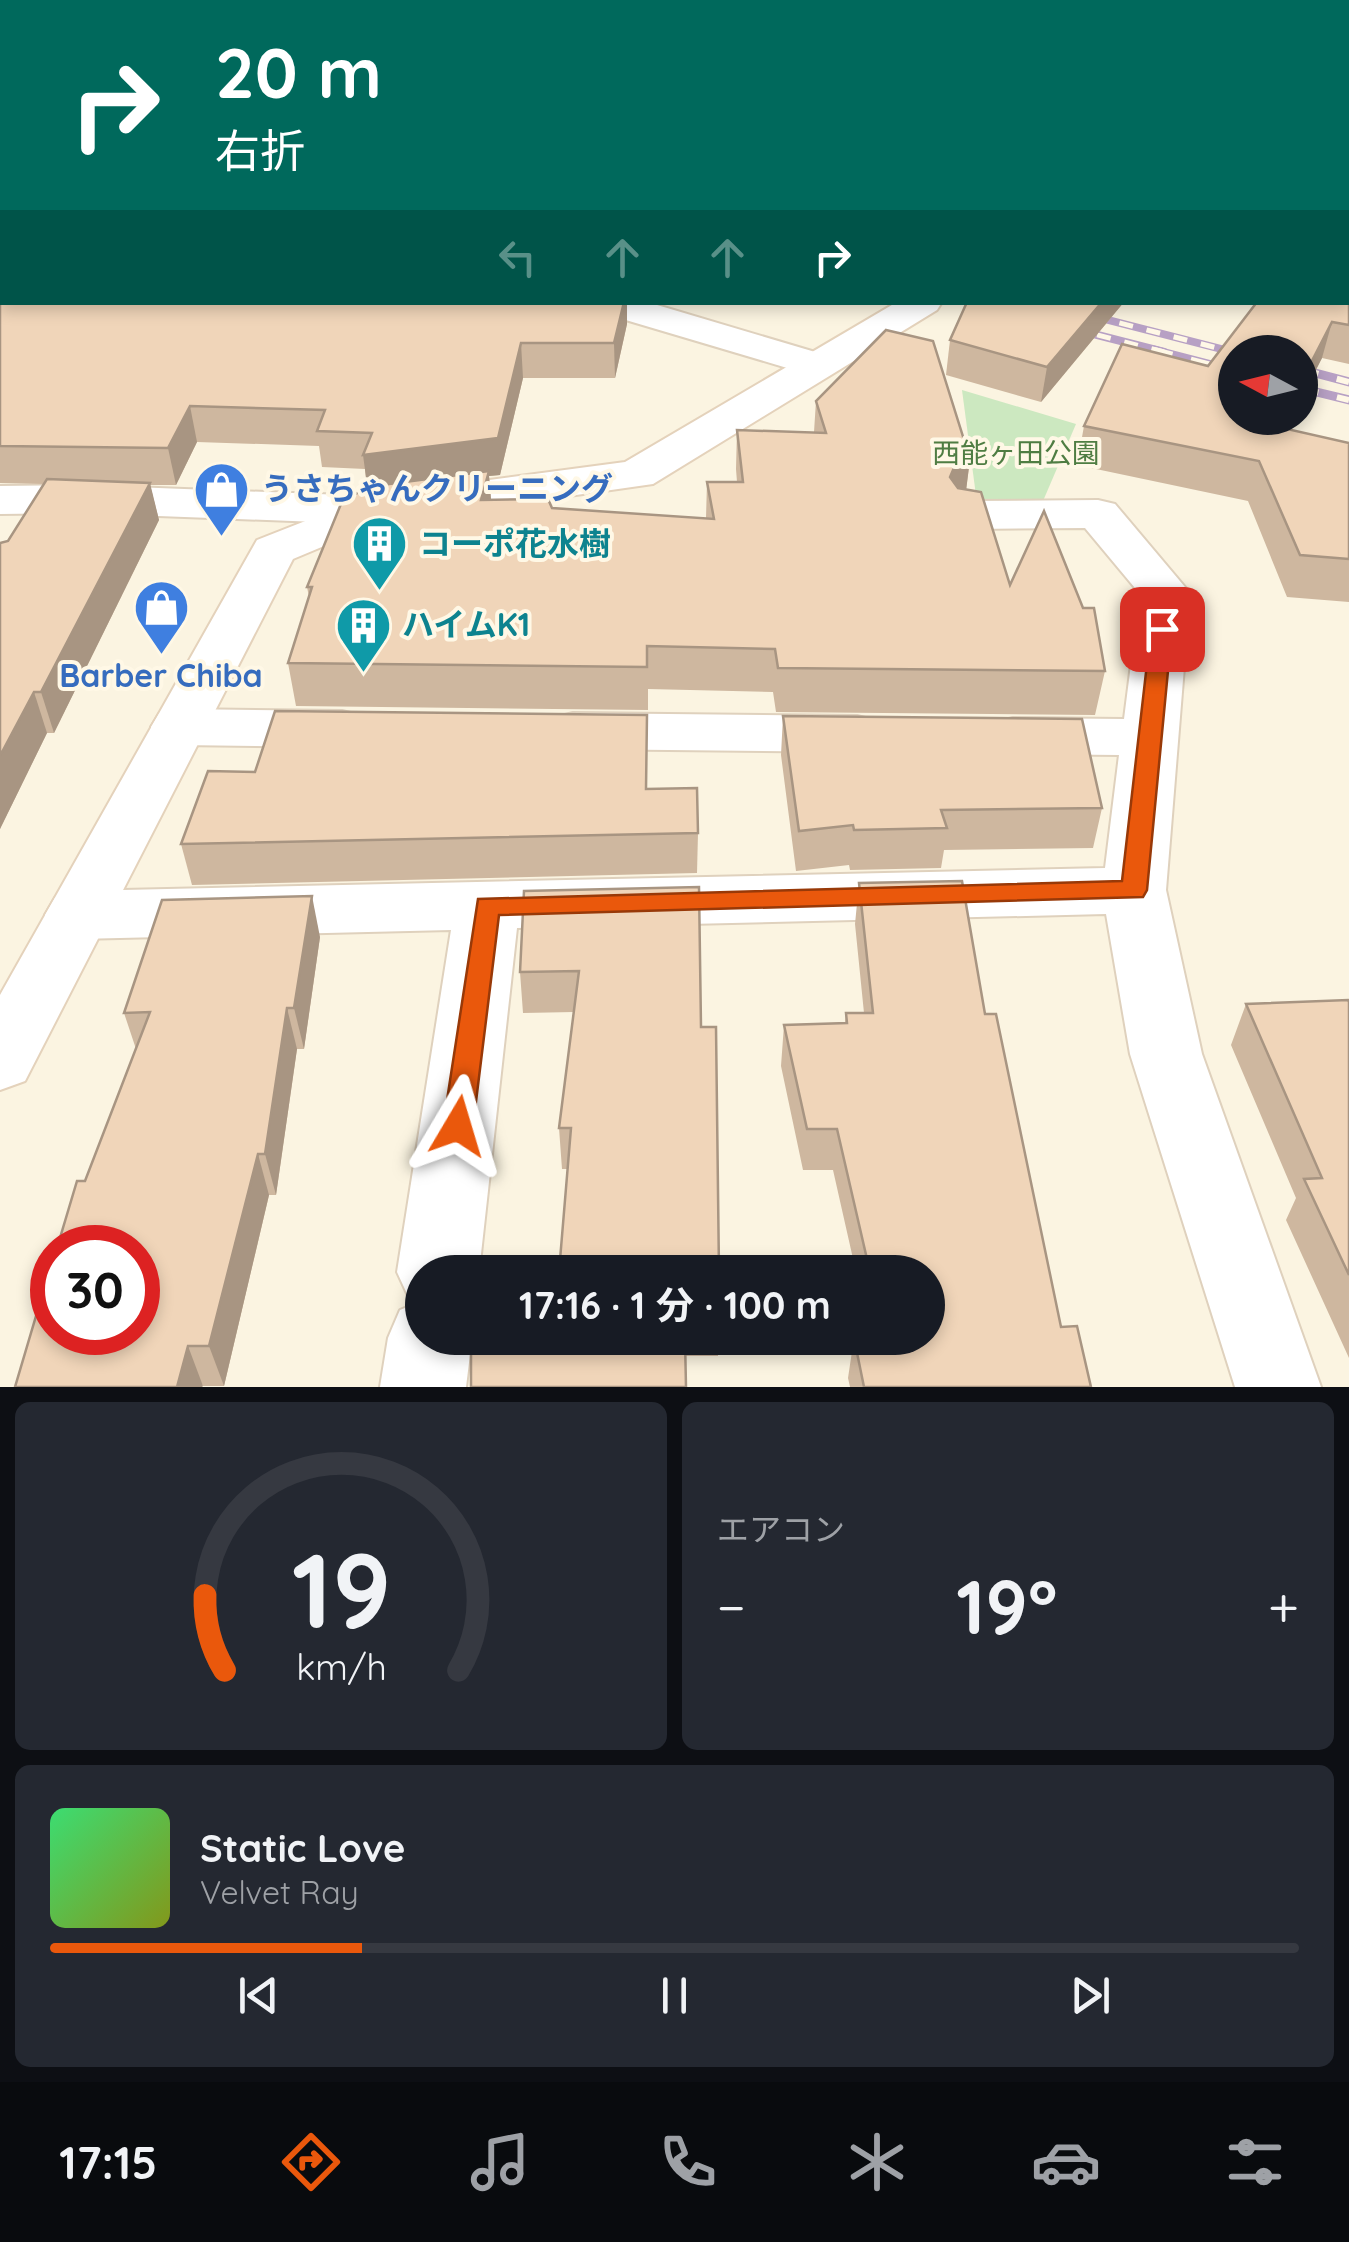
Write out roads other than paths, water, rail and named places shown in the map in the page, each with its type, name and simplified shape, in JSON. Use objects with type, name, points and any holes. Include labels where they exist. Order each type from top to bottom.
[{"type":"street","points":[[615,305],[818,365]]},
{"type":"street","points":[[10,551],[20,500],[369,510],[637,474],[919,305]]},
{"type":"street","points":[[2,1053],[274,550],[369,510]]},
{"type":"street","points":[[971,515],[1098,514],[1165,593],[1134,890],[1166,1054],[1278,1387]]},
{"type":"street","points":[[179,728],[399,730]]},
{"type":"street","points":[[518,731],[1150,737]]},
{"type":"street","points":[[78,915],[1134,890]]},
{"type":"street","points":[[440,1255],[487,906]]},
{"type":"street","points":[[423,1387],[428,1355]]},
{"type":"railway","points":[[1050,305],[1218,348]]},
{"type":"railway","points":[[1070,328],[1164,352]]},
{"type":"railway","points":[[1154,350],[1218,367]]},
{"type":"railway","points":[[1318,374],[1349,382]]},
{"type":"railway","points":[[1318,392],[1349,400]]},
{"type":"place","name":"うさちゃんクリーニング","points":[[222,538]]},
{"type":"place","name":"コーポ花水樹","points":[[380,593]]},
{"type":"place","name":"Barber Chiba","points":[[161,656]]},
{"type":"place","name":"ハイムK1","points":[[363,674]]},
{"type":"park label","name":"西能ヶ田公園","points":[[1016,453]]}]
